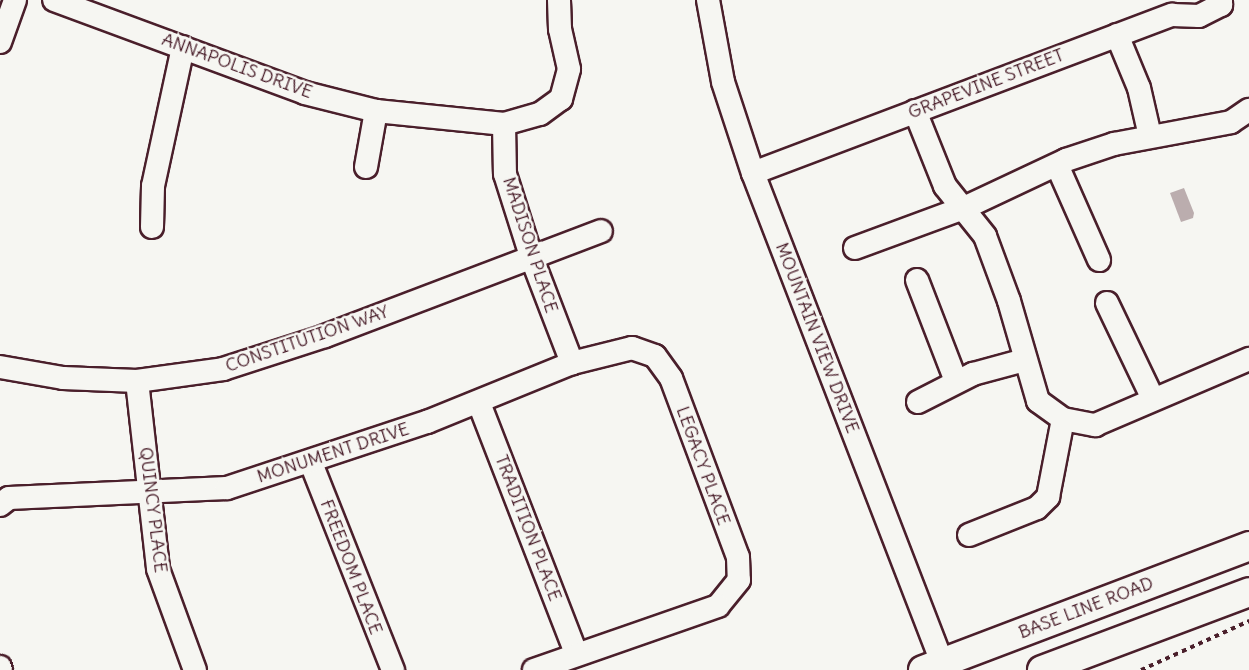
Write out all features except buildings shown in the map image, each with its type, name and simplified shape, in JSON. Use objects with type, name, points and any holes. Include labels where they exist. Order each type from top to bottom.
[{"type":"main road","name":"BASE LINE ROAD","points":[[937,668],[1249,546]]},
{"type":"main road","points":[[1042,670],[1249,592]]},
{"type":"street","points":[[0,42],[15,0]]},
{"type":"street","name":"ANNAPOLIS DRIVE","points":[[54,0],[183,46],[274,84],[376,111],[504,124],[540,114],[561,99],[569,69],[560,29],[559,0]]},
{"type":"street","name":"MOUNTAIN VIEW DRIVE","points":[[708,0],[723,82],[753,172],[937,668]]},
{"type":"street","name":"GRAPEVINE STREET","points":[[753,172],[1172,15],[1199,16],[1221,3]]},
{"type":"street","points":[[1117,35],[1139,88],[1150,136]]},
{"type":"street","points":[[152,227],[153,186],[183,46]]},
{"type":"street","points":[[366,167],[376,111]]},
{"type":"street","points":[[915,111],[945,186],[985,237],[1009,301],[1038,401],[1063,419],[1095,425],[1249,359]]},
{"type":"street","points":[[855,248],[963,208],[1057,165],[1150,136],[1231,122],[1249,111]]},
{"type":"street","name":"MADISON PLACE","points":[[504,124],[505,174],[531,256],[572,363]]},
{"type":"street","points":[[1057,165],[1099,260]]},
{"type":"street","name":"CONSTITUTION WAY","points":[[0,367],[63,378],[137,381],[223,369],[325,336],[601,231]]},
{"type":"street","points":[[917,280],[956,381]]},
{"type":"street","points":[[1107,303],[1153,399]]},
{"type":"street","name":"MONUMENT DRIVE","points":[[0,505],[9,498],[227,488],[311,463],[479,403],[572,363],[632,348],[655,356]]},
{"type":"street","name":"LEGACY PLACE","points":[[576,653],[718,606],[739,580],[738,557],[671,378],[655,356]]},
{"type":"street","points":[[918,402],[956,381],[1025,360]]},
{"type":"street","name":"QUINCY PLACE","points":[[137,381],[158,569],[195,670]]},
{"type":"street","name":"TRADITION PLACE","points":[[479,403],[576,653]]},
{"type":"street","points":[[969,535],[1037,508],[1048,497],[1063,419]]},
{"type":"street","name":"FREEDOM PLACE","points":[[311,463],[393,670]]},
{"type":"street","points":[[534,670],[576,653]]},
{"type":"path","points":[[1141,670],[1249,621]]},
{"type":"shaded area","points":[[1184,188],[1194,213],[1193,218],[1181,222],[1170,193]]}]
